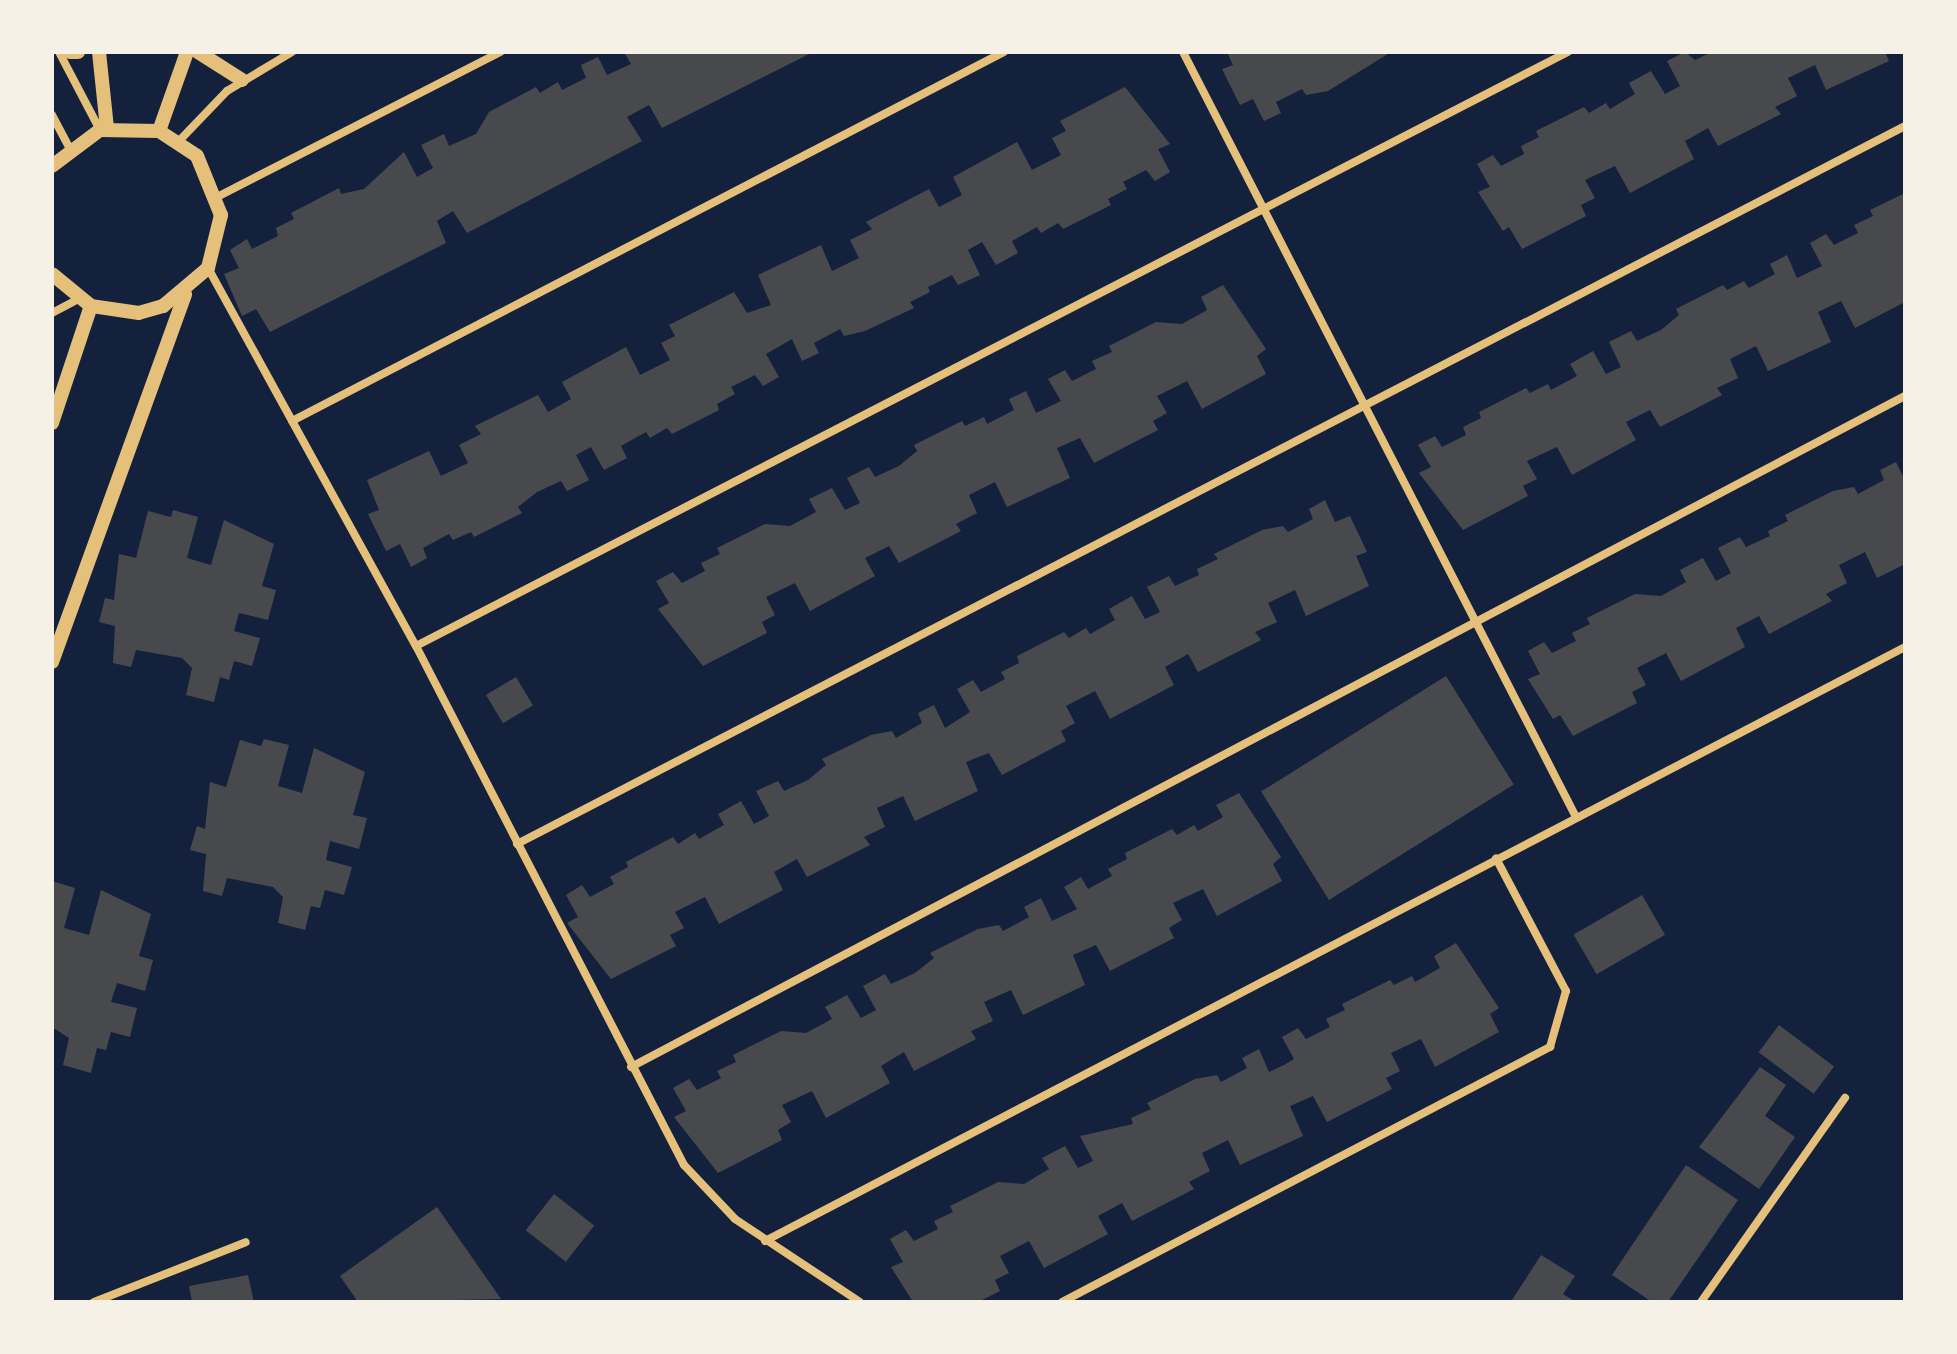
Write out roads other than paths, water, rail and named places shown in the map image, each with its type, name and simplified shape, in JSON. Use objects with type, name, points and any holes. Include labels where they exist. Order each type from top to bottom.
[{"type":"street","points":[[59,52],[104,129]]},
{"type":"street","points":[[70,52],[78,52]]},
{"type":"street","points":[[99,52],[104,129]]},
{"type":"street","points":[[159,131],[187,52]]},
{"type":"street","points":[[198,52],[242,80]]},
{"type":"street","points":[[179,141],[242,80],[292,52]]},
{"type":"street","points":[[219,196],[500,52]]},
{"type":"street","points":[[292,421],[1004,52]]},
{"type":"street","points":[[1183,52],[1480,621],[1576,817]]},
{"type":"street","points":[[416,646],[1568,52]]},
{"type":"street","points":[[52,115],[58,156],[104,129],[159,131],[179,141],[219,196],[221,233],[208,268],[185,294],[52,662]]},
{"type":"street","points":[[517,844],[1368,408],[1905,126]]},
{"type":"street","points":[[208,268],[416,646],[684,1165],[765,1241],[860,1302]]},
{"type":"street","points":[[52,274],[84,303]]},
{"type":"street","points":[[52,313],[84,303],[139,313],[185,294]]},
{"type":"street","points":[[52,423],[84,303]]},
{"type":"street","points":[[631,1067],[1905,396]]},
{"type":"street","points":[[765,1241],[1905,647]]},
{"type":"street","points":[[1062,1302],[1550,1047],[1563,1021],[1566,991],[1496,858]]},
{"type":"street","points":[[1701,1302],[1845,1098]]},
{"type":"street","points":[[94,1302],[246,1242]]}]
